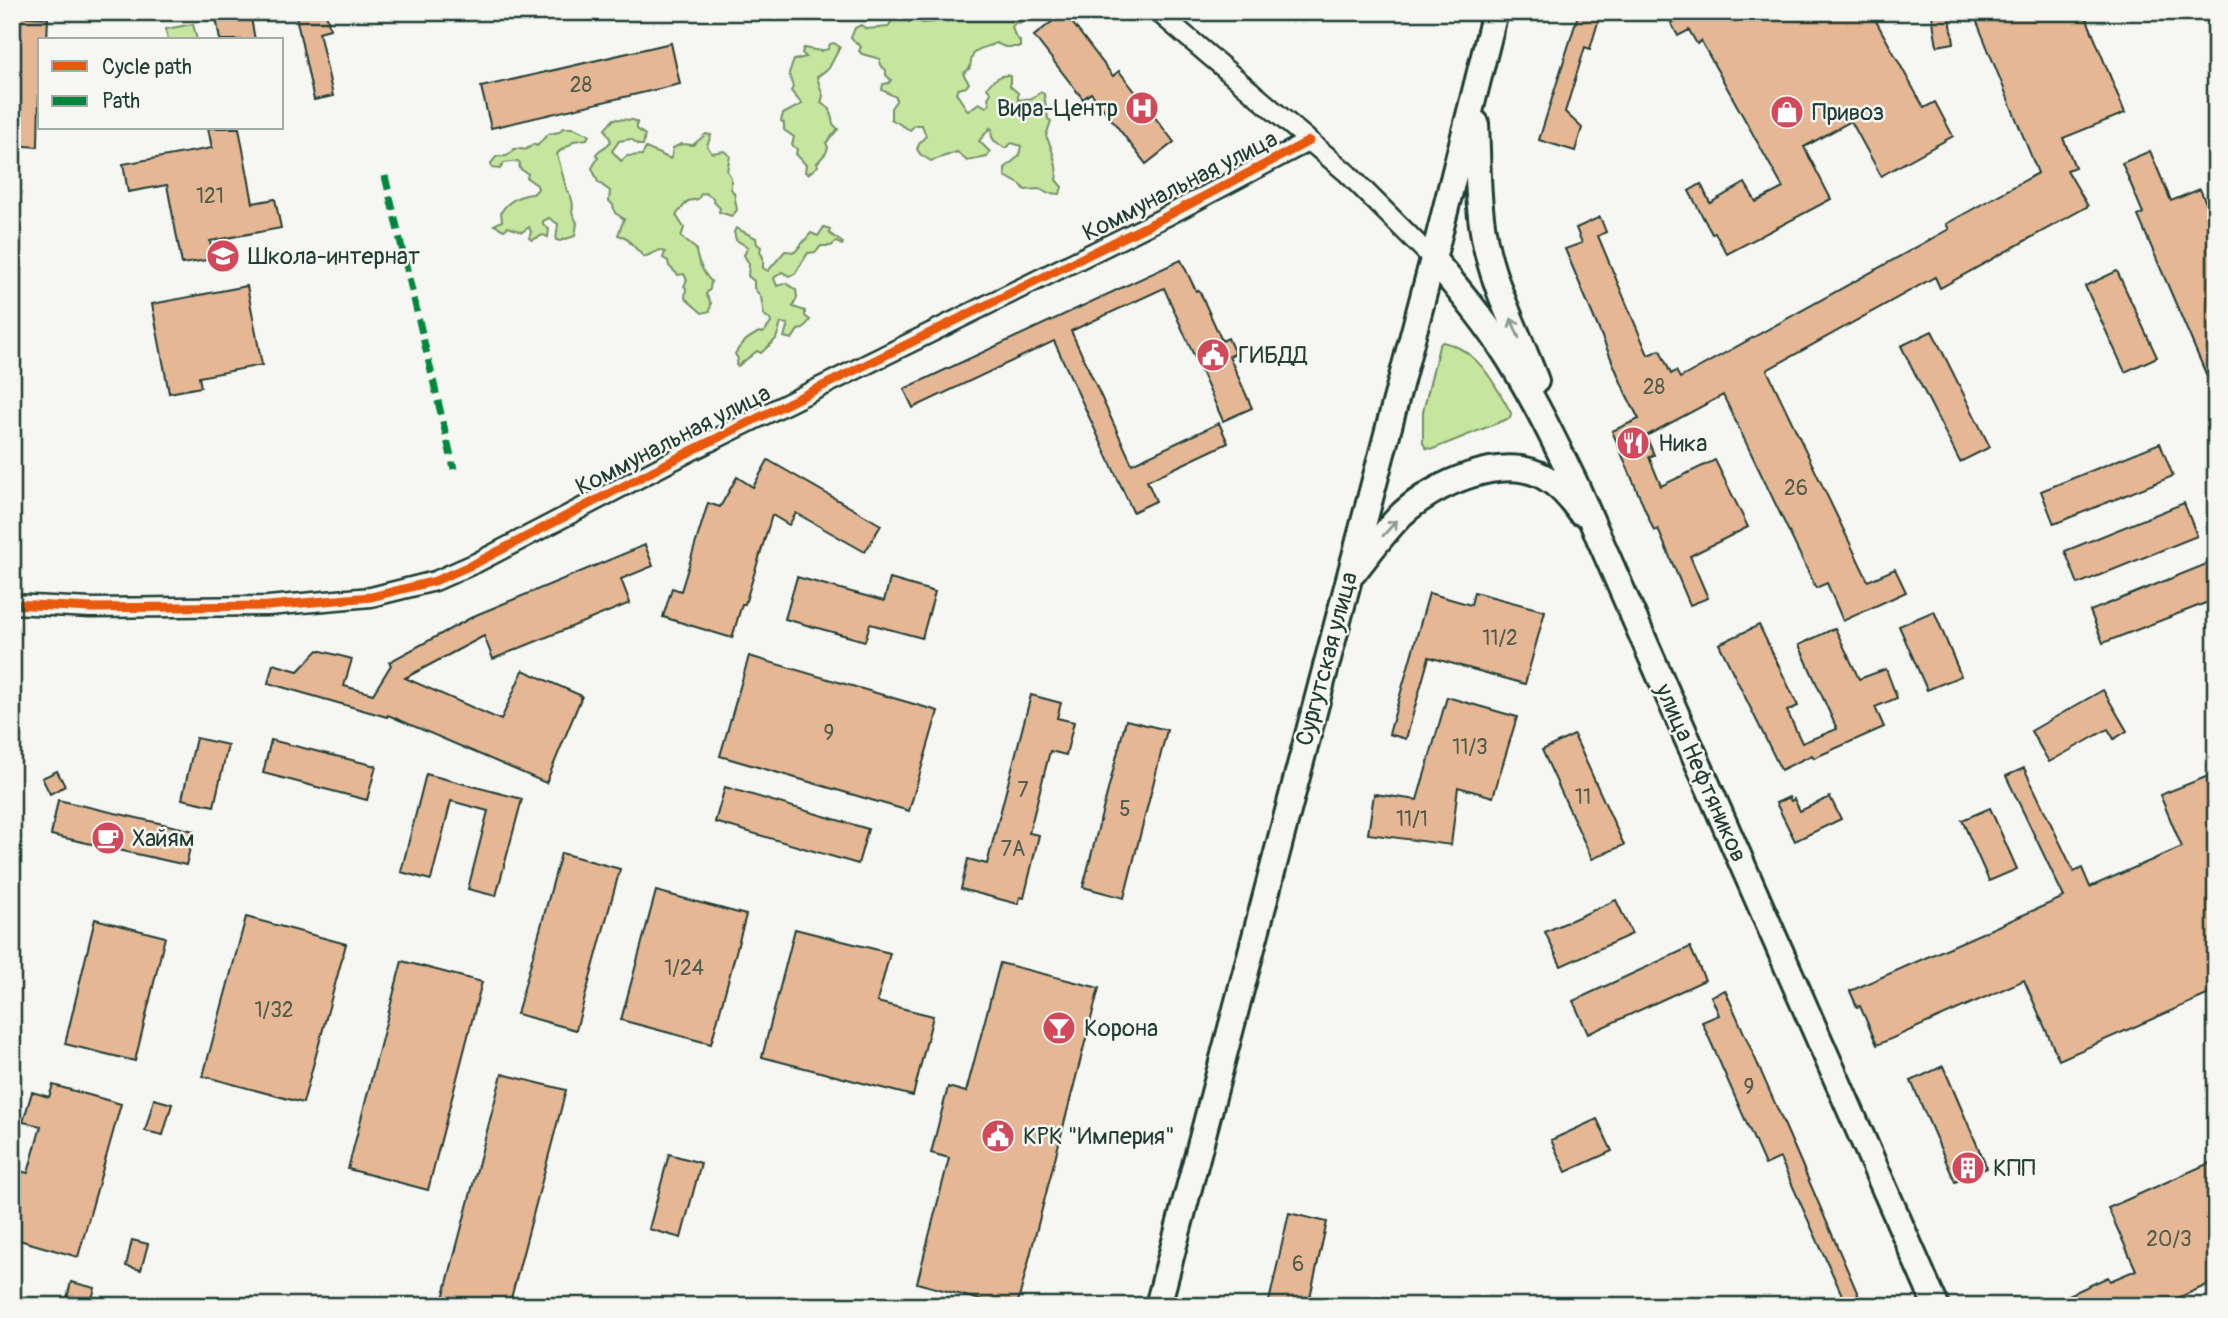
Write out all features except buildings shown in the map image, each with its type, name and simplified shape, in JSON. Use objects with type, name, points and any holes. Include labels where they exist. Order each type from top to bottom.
[{"type":"main road","name":"Сургутская улица","points":[[1158,1306],[1433,259],[1495,12]]},
{"type":"main road","points":[[1475,97],[1480,208],[1486,248],[1493,275],[1575,483]]},
{"type":"main road","name":"улица Нефтяников","points":[[1433,259],[1501,345],[1575,483],[1936,1306]]},
{"type":"main road","points":[[1347,581],[1402,514],[1446,484],[1481,472],[1506,468],[1525,470],[1546,477],[1568,496],[1597,536]]},
{"type":"street","points":[[1158,12],[1385,209],[1433,259]]},
{"type":"street","name":"Коммунальная улица","points":[[12,604],[91,608],[268,606],[371,597],[435,581],[476,563],[691,451],[1165,217],[1309,141]]},
{"type":"green space","points":[[897,12],[905,12],[905,20],[909,22],[913,19],[922,23],[935,22],[937,17],[934,12],[1018,12],[1019,17],[1027,16],[1025,21],[1016,22],[1012,27],[1020,41],[1020,47],[1005,47],[996,43],[975,52],[970,68],[963,74],[969,83],[956,93],[968,111],[979,103],[986,107],[990,104],[988,98],[991,93],[987,88],[997,78],[1007,75],[1010,76],[1010,86],[1018,93],[1018,100],[1032,98],[1041,92],[1044,94],[1048,119],[1051,121],[1046,136],[1055,164],[1056,180],[1062,187],[1060,194],[1047,193],[1040,189],[1025,190],[1005,176],[1005,168],[1019,156],[1021,146],[1012,143],[1005,148],[993,139],[990,128],[979,141],[990,152],[987,157],[967,161],[957,152],[931,161],[920,154],[917,149],[926,136],[922,125],[915,125],[910,130],[891,119],[891,108],[896,97],[882,90],[883,84],[891,80],[880,65],[880,59],[862,54],[859,51],[861,47],[851,38],[855,28],[861,25],[866,29],[888,27]]},
{"type":"green space","points":[[193,24],[196,38],[168,38],[166,29]]},
{"type":"green space","points":[[834,43],[840,47],[829,68],[817,77],[823,96],[821,103],[830,109],[833,124],[838,129],[826,143],[826,153],[817,163],[818,166],[808,174],[805,172],[806,165],[792,145],[794,137],[784,130],[784,123],[781,121],[783,114],[802,104],[791,91],[793,87],[789,73],[794,60],[806,57],[802,53],[804,48],[821,51]]},
{"type":"green space","points":[[614,119],[637,122],[637,129],[645,135],[643,145],[631,139],[619,141],[612,151],[621,161],[627,156],[642,155],[646,148],[671,159],[673,148],[681,144],[693,145],[706,134],[711,135],[707,146],[712,153],[724,151],[730,156],[727,171],[731,177],[731,189],[737,210],[732,216],[719,212],[720,208],[713,198],[705,193],[698,199],[688,201],[676,215],[684,228],[681,237],[696,249],[701,266],[711,281],[706,294],[711,303],[710,311],[702,313],[685,298],[684,286],[687,280],[684,274],[678,275],[669,266],[668,261],[663,258],[665,252],[660,250],[644,257],[625,237],[618,235],[624,219],[615,213],[609,201],[610,191],[598,182],[592,168],[598,158],[596,154],[611,141],[605,129]]},
{"type":"green space","points":[[563,128],[574,128],[589,135],[587,139],[574,141],[557,154],[577,223],[575,236],[556,240],[558,224],[549,218],[543,221],[543,225],[549,229],[548,237],[543,235],[532,240],[529,238],[529,227],[522,232],[508,227],[504,230],[494,225],[502,221],[501,212],[511,201],[533,194],[538,189],[537,185],[527,178],[528,174],[519,168],[518,161],[504,163],[500,169],[492,168],[491,163],[497,156],[507,155],[514,149],[525,149],[533,144],[537,146],[548,134],[559,132]]},
{"type":"green space","points":[[824,227],[830,229],[829,233],[843,243],[842,245],[836,242],[831,246],[821,246],[816,252],[808,253],[795,274],[789,276],[782,272],[774,278],[777,286],[786,283],[796,290],[797,297],[793,307],[805,311],[805,316],[810,320],[792,339],[784,337],[788,324],[781,323],[776,339],[761,353],[757,351],[736,365],[738,359],[735,354],[745,341],[759,332],[763,333],[771,323],[764,315],[761,297],[754,288],[754,281],[748,276],[749,264],[744,255],[748,247],[736,240],[736,228],[756,238],[761,247],[763,268],[768,271],[785,251],[795,252],[811,233],[818,236]]},
{"type":"green space","points":[[1442,342],[1466,352],[1484,369],[1511,413],[1510,418],[1433,449],[1426,448],[1423,443],[1423,412]]},
{"type":"marked path","points":[[385,176],[454,469]]},
{"type":"cycle path","points":[[12,604],[91,608],[268,606],[371,597],[435,581],[476,563],[691,451],[1165,217],[1309,141]]},
{"type":"place","name":"Вира-Центр","points":[[1142,108]]},
{"type":"place","name":"Привоз","points":[[1787,112]]},
{"type":"place","name":"Школа-интернат","points":[[223,256]]},
{"type":"place","name":"ГИБДД","points":[[1213,355]]},
{"type":"place","name":"Ника","points":[[1633,443]]},
{"type":"place","name":"Хайям","points":[[108,838]]},
{"type":"place","name":"Корона","points":[[1059,1028]]},
{"type":"place","name":"КРК \"Империя\"","points":[[998,1136]]},
{"type":"place","name":"КПП","points":[[1968,1168]]}]
